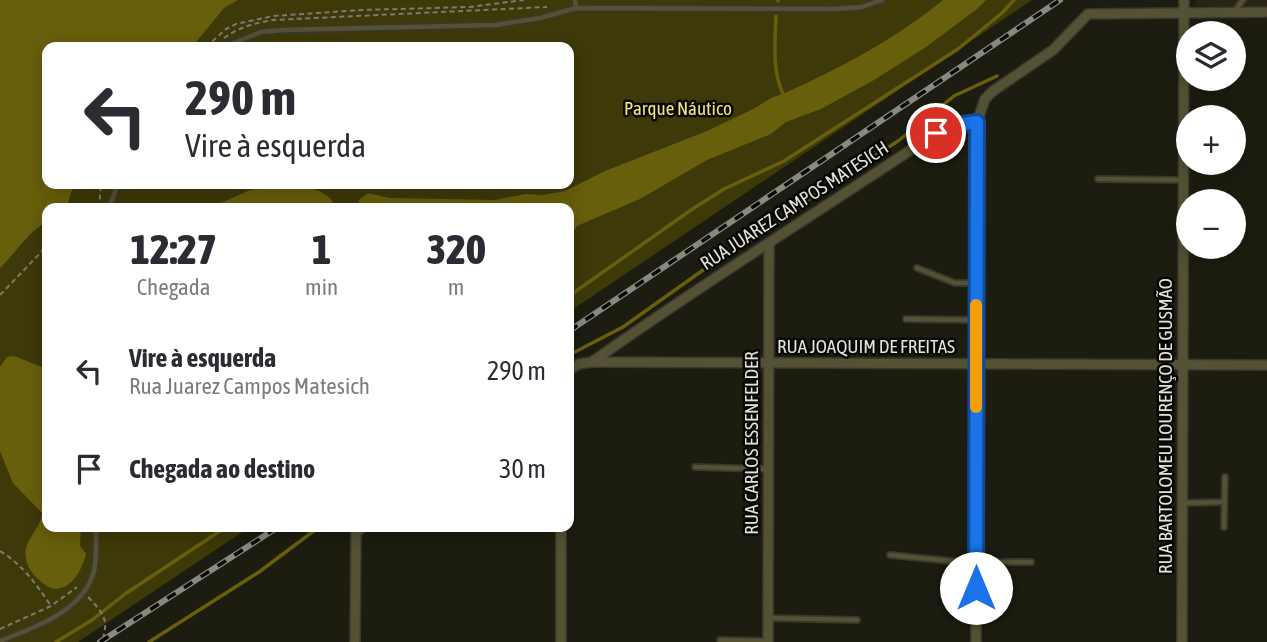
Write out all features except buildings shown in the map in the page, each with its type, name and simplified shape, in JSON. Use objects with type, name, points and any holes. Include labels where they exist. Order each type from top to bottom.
[{"type":"street","name":"RUA BARTOLOMEU LOURENÇO DE GUSMÃO","points":[[1182,642],[1184,0]]},
{"type":"street","points":[[976,642],[977,122],[985,99],[1053,50],[1091,12],[1267,12]]},
{"type":"street","name":"RUA JUAREZ CAMPOS MATESICH","points":[[574,367],[592,362],[712,278],[769,245],[795,225],[936,133],[956,125],[977,122]]},
{"type":"street","name":"RUA CARLOS ESSENFELDER","points":[[768,642],[769,245]]},
{"type":"street","name":"RUA JOAQUIM DE FREITAS","points":[[592,362],[1267,365]]},
{"type":"street","points":[[355,642],[359,532]]},
{"type":"street","points":[[561,532],[561,642]]},
{"type":"lane","points":[[575,0],[576,8]]},
{"type":"lane","points":[[236,42],[261,32],[283,30],[495,25],[540,19],[576,8],[834,9],[862,7],[882,0]]},
{"type":"lane","points":[[1234,12],[1243,0]]},
{"type":"lane","points":[[1098,179],[1183,180]]},
{"type":"lane","points":[[917,268],[955,283],[976,283]]},
{"type":"lane","points":[[906,319],[976,320]]},
{"type":"lane","points":[[695,467],[768,469]]},
{"type":"lane","points":[[1224,527],[1225,477]]},
{"type":"lane","points":[[1182,503],[1224,502]]},
{"type":"lane","points":[[0,641],[47,621],[68,608],[84,593],[93,572],[96,532]]},
{"type":"lane","points":[[890,555],[976,562],[1031,562]]},
{"type":"lane","points":[[768,618],[857,620]]},
{"type":"lane","points":[[720,640],[768,642]]},
{"type":"path","points":[[212,42],[226,29],[251,19],[311,12],[469,7],[524,0]]},
{"type":"path","points":[[218,42],[233,32],[273,19],[548,7]]},
{"type":"path","points":[[0,295],[42,251]]},
{"type":"path","points":[[0,551],[24,570],[51,606]]},
{"type":"path","points":[[0,629],[51,606],[79,585]]},
{"type":"path","points":[[84,593],[99,609],[107,624],[102,642]]},
{"type":"shaded area","points":[[0,0],[238,0],[224,8],[196,42],[42,42],[42,189],[73,189],[68,203],[42,203],[42,224],[0,268]]},
{"type":"shaded area","points":[[943,0],[986,0],[926,47],[874,80],[821,109],[786,122],[771,134],[707,160],[640,199],[577,226],[574,230],[574,203],[358,203],[368,193],[390,198],[495,200],[574,189],[574,186],[605,171],[707,131],[825,74],[886,40]]},
{"type":"shaded area","points":[[1195,0],[1267,0],[1267,6],[1196,6]]},
{"type":"shaded area","points":[[313,189],[323,193],[334,203],[221,203],[250,190]]},
{"type":"shaded area","points":[[14,356],[42,367],[42,513],[13,483],[0,451],[0,367],[7,357]]},
{"type":"shaded area","points":[[42,513],[42,532],[81,532],[80,546],[86,554],[83,563],[74,579],[61,588],[45,585],[27,564],[25,552]]},
{"type":"green space","name":"Parque Náutico","points":[[0,0],[1032,0],[574,309],[574,203],[42,203],[42,532],[243,532],[78,642],[0,642]]},
{"type":"waterway","points":[[574,292],[724,189],[784,161],[958,49],[1014,0]]},
{"type":"waterway","points":[[776,16],[776,66],[783,94]]},
{"type":"waterway","points":[[574,352],[623,327],[720,258],[768,230],[814,195],[898,141],[954,96],[997,76]]},
{"type":"waterway","points":[[56,642],[218,532]]},
{"type":"waterway","points":[[149,642],[259,572],[312,532]]},
{"type":"railway","points":[[574,328],[1060,0]]},
{"type":"railway","points":[[100,642],[270,532]]},
{"type":"slow traffic","points":[[976,305],[976,407]]},
{"type":"route","points":[[936,133],[956,125],[977,122],[976,588]]}]
